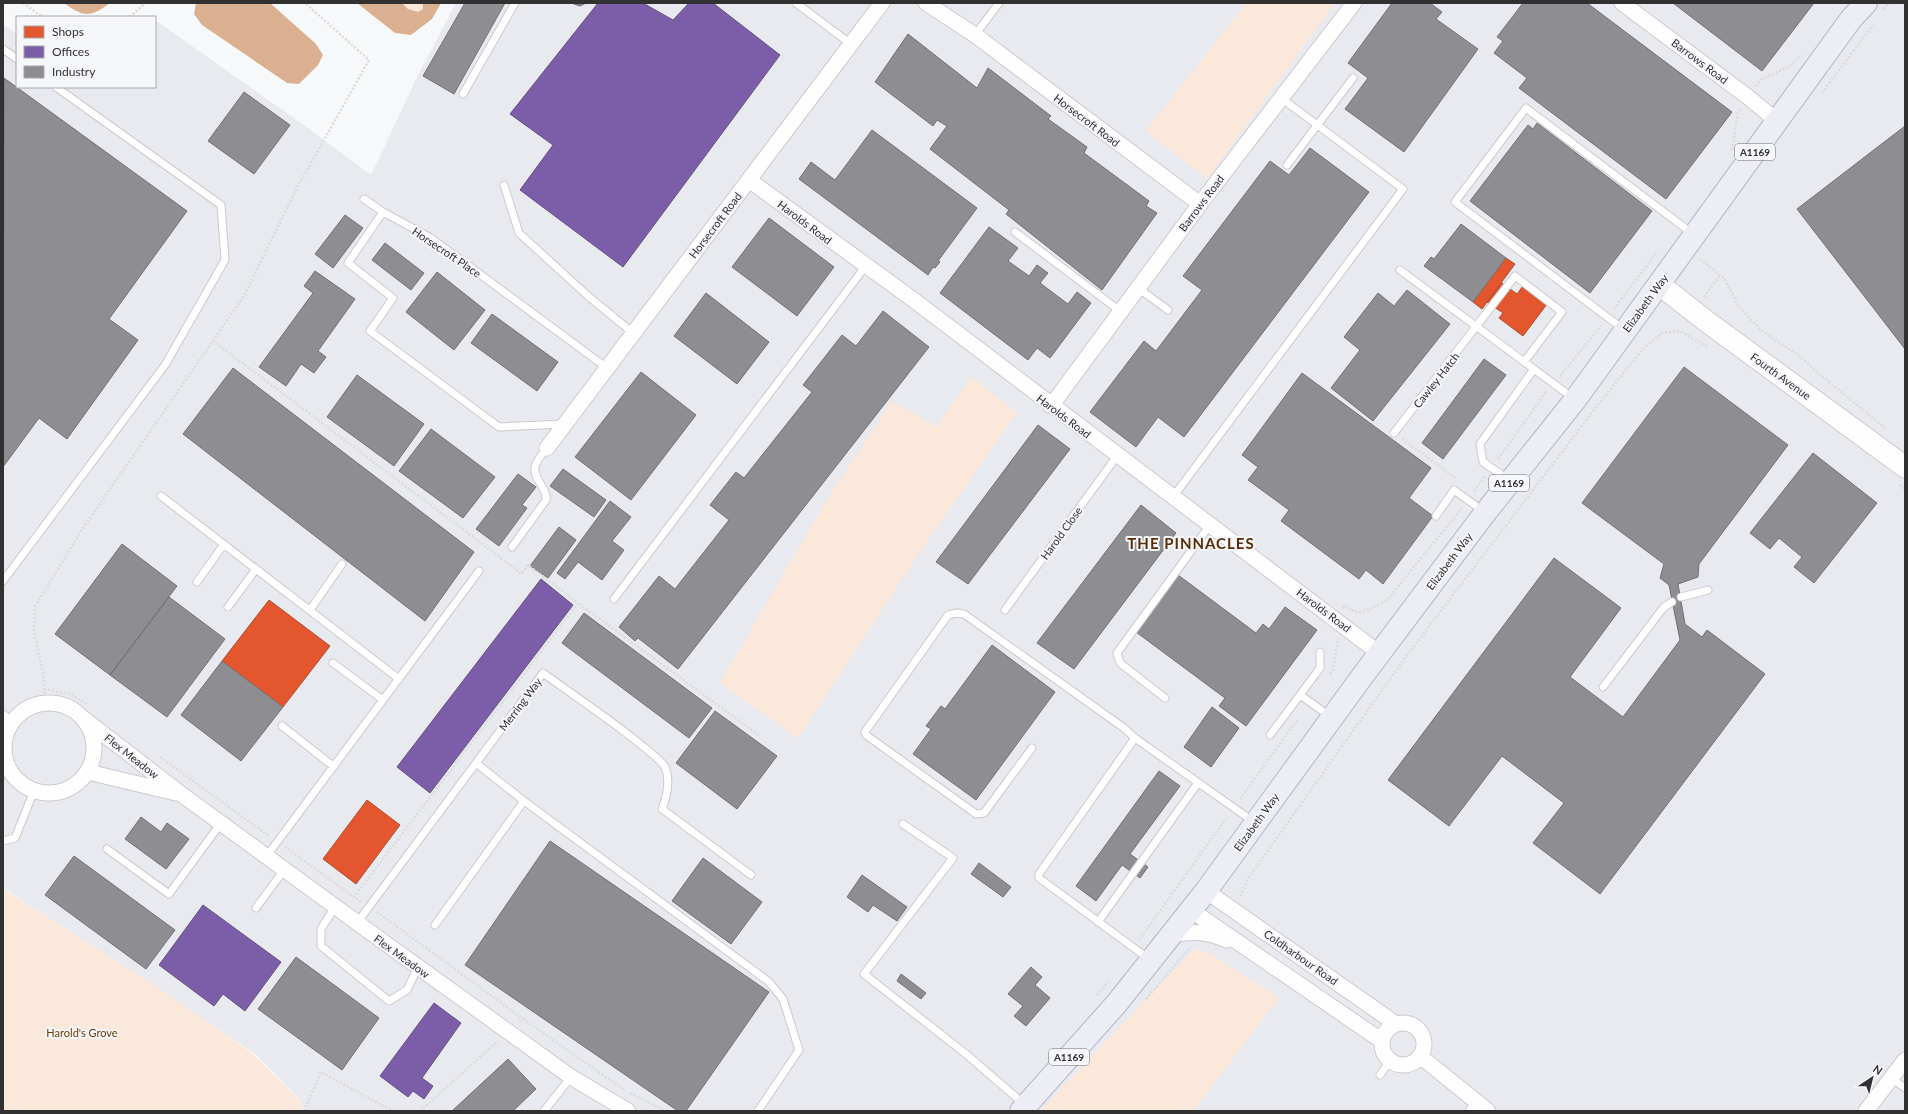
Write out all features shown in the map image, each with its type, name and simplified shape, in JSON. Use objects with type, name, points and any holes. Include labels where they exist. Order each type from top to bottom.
[{"type":"main road","name":"Elizabeth Way","points":[[1023,1108],[1117,1004],[1143,955],[1171,935],[1206,891],[1331,717],[1485,513],[1575,400],[1851,19],[1866,3]]},
{"type":"street","name":"Horsecroft Road","points":[[547,448],[882,3]]},
{"type":"street","name":"Horsecroft Road","points":[[926,3],[975,35],[1200,204]]},
{"type":"street","name":"Barrows Road","points":[[1051,406],[1200,204],[1354,3]]},
{"type":"street","name":"Barrows Road","points":[[1622,3],[1748,97],[1777,121]]},
{"type":"street","name":"Harolds Road","points":[[749,180],[915,302],[1117,456],[1335,618],[1379,653]]},
{"type":"street","name":"Fourth Avenue","points":[[1659,284],[1900,473]]},
{"type":"street","name":"Flex Meadow","points":[[88,713],[94,745],[94,759],[88,772],[78,783],[64,791],[49,794],[34,791],[21,785],[5,762],[3,748],[7,718],[21,712],[44,696],[73,709],[88,713],[181,794],[266,857],[571,1077],[628,1111]]},
{"type":"street","name":"Flex Meadow","points":[[88,772],[181,794]]},
{"type":"street","name":"Coldharbour Road","points":[[1206,891],[1396,1024],[1408,1023],[1418,1030],[1424,1043],[1420,1056]]},
{"type":"street","name":"Coldharbour Road","points":[[1191,910],[1382,1041]]},
{"type":"street","name":"Coldharbour Road","points":[[1171,935],[1194,931],[1213,935],[1248,949]]},
{"type":"street","points":[[1396,1024],[1386,1030],[1382,1041],[1383,1052],[1390,1061],[1396,1064],[1409,1064],[1420,1056],[1473,1106],[1488,1111]]},
{"type":"street","points":[[1866,1111],[1905,1060]]},
{"type":"lane","points":[[464,94],[515,3]]},
{"type":"lane","points":[[796,3],[851,44]]},
{"type":"lane","points":[[975,35],[999,3]]},
{"type":"lane","points":[[3,49],[16,58]]},
{"type":"lane","points":[[1287,165],[1353,78]]},
{"type":"lane","points":[[3,580],[165,365],[225,260],[221,205],[57,88]]},
{"type":"lane","points":[[1173,497],[1403,189],[1281,98]]},
{"type":"lane","points":[[1625,331],[1455,202],[1526,108],[1694,235]]},
{"type":"lane","points":[[504,185],[519,233],[588,296],[633,333]]},
{"type":"lane","name":"Horsecroft Place","points":[[364,199],[431,238],[607,368]]},
{"type":"lane","points":[[384,212],[348,262],[393,298],[370,331],[499,427],[565,424]]},
{"type":"lane","points":[[1015,232],[1120,312]]},
{"type":"lane","points":[[614,599],[865,266]]},
{"type":"lane","points":[[1400,270],[1575,400]]},
{"type":"lane","name":"Cawley Hatch","points":[[1394,433],[1515,276],[1562,312],[1524,362]]},
{"type":"lane","points":[[1138,288],[1168,310]]},
{"type":"lane","points":[[1510,482],[1484,462],[1480,444],[1534,369]]},
{"type":"lane","points":[[512,548],[546,500],[547,496],[535,476],[535,466],[547,448]]},
{"type":"lane","name":"Harold Close","points":[[1005,610],[1117,456]]},
{"type":"lane","points":[[1436,516],[1454,490],[1485,513]]},
{"type":"lane","points":[[161,496],[399,679]]},
{"type":"lane","points":[[1165,698],[1120,663],[1117,653],[1210,525]]},
{"type":"lane","points":[[197,582],[224,544]]},
{"type":"lane","points":[[310,610],[342,564]]},
{"type":"lane","points":[[228,607],[256,569]]},
{"type":"lane","points":[[266,857],[479,571]]},
{"type":"lane","points":[[1681,597],[1708,590]]},
{"type":"lane","points":[[1603,687],[1664,607],[1672,602]]},
{"type":"lane","points":[[1032,748],[984,813],[976,814],[866,735],[865,732],[948,615],[957,613],[964,614],[1124,728],[1135,738],[1256,823]]},
{"type":"lane","points":[[1270,736],[1320,668],[1320,652]]},
{"type":"lane","points":[[333,663],[383,700]]},
{"type":"lane","name":"Merring Way","points":[[357,923],[543,673],[633,738],[657,758],[665,767],[668,780],[667,796],[662,809],[751,875]]},
{"type":"lane","points":[[1300,695],[1331,717]]},
{"type":"lane","points":[[282,726],[334,766]]},
{"type":"lane","points":[[1135,738],[1039,874],[1038,878],[1143,955]]},
{"type":"lane","points":[[476,763],[524,802],[768,981],[783,999],[799,1050],[758,1111]]},
{"type":"lane","points":[[1098,922],[1198,783]]},
{"type":"lane","points":[[3,841],[15,838],[34,791]]},
{"type":"lane","points":[[435,925],[524,802]]},
{"type":"lane","points":[[107,849],[169,894],[221,823]]},
{"type":"lane","points":[[903,824],[953,858],[864,974],[1015,1094],[1023,1108]]},
{"type":"lane","points":[[256,908],[284,870]]},
{"type":"lane","points":[[335,907],[321,929],[321,946],[389,1001],[408,990],[418,967]]},
{"type":"lane","points":[[1380,1075],[1390,1061]]},
{"type":"lane","points":[[544,1111],[571,1077]]},
{"type":"lane","points":[[1891,1078],[1905,1088]]},
{"type":"path","points":[[23,3],[41,16]]},
{"type":"path","points":[[131,16],[145,3]]},
{"type":"path","points":[[88,713],[71,694],[44,696],[44,673],[34,632],[35,607],[81,532],[244,296],[297,188],[369,60],[305,3]]},
{"type":"path","points":[[1328,677],[1333,670],[1338,640],[1325,631],[1345,605],[1355,612],[1364,612],[1387,600],[1468,500],[1553,384],[1608,317],[1660,248]]},
{"type":"path","points":[[1699,259],[1724,278],[1739,308],[1763,332],[1800,356],[1816,372],[1887,430]]},
{"type":"path","points":[[1704,296],[1720,275]]},
{"type":"path","points":[[1240,896],[1249,877],[1405,658],[1597,406],[1643,349],[1662,333],[1680,331],[1714,350]]},
{"type":"path","points":[[213,341],[522,574],[528,565],[578,603]]},
{"type":"path","points":[[1394,433],[1462,482]]},
{"type":"path","points":[[1900,473],[1905,488]]},
{"type":"path","points":[[1468,487],[1474,491]]},
{"type":"path","points":[[1143,955],[1141,935],[1310,703]]},
{"type":"path","points":[[156,754],[354,897]]},
{"type":"path","points":[[1095,998],[1110,980]]},
{"type":"path","points":[[523,1019],[628,1092],[666,1111]]},
{"type":"path","points":[[304,1111],[321,1072],[393,1111]]},
{"type":"shaded area","points":[[64,3],[110,3],[97,11],[87,14],[76,11]]},
{"type":"shaded area","points":[[196,3],[270,3],[316,44],[323,55],[318,65],[299,84],[287,83],[202,25],[194,14]]},
{"type":"shaded area","points":[[357,3],[402,3],[408,9],[418,12],[423,9],[423,3],[441,3],[432,19],[411,35],[395,33]]},
{"type":"shaded area","points":[[456,3],[1905,3],[1905,1111],[304,1111],[299,1099],[254,1053],[3,888],[3,24],[16,33],[16,88],[156,88],[156,21],[308,128],[371,175],[418,75]]},
{"type":"green space","points":[[402,3],[423,3],[423,9],[418,12],[408,9]]},
{"type":"green space","points":[[1246,3],[1335,3],[1207,179],[1146,131]]},
{"type":"green space","points":[[972,377],[1017,413],[925,544],[798,738],[720,683],[825,503],[892,401],[936,427]]},
{"type":"green space","name":"Harold's Grove","points":[[3,889],[160,989],[252,1053],[299,1100],[304,1111],[3,1111]]},
{"type":"green space","points":[[1194,949],[1207,952],[1279,998],[1193,1111],[1040,1111]]},
{"type":"building: Shops","points":[[1506,258],[1515,264],[1482,309],[1473,302]]},
{"type":"building: Shops","points":[[1502,283],[1517,294],[1523,286],[1547,304],[1523,336],[1499,318],[1503,313],[1487,302]]},
{"type":"building: Shops","points":[[269,600],[330,646],[283,707],[222,661]]},
{"type":"building: Shops","points":[[367,800],[400,825],[356,884],[323,859]]},
{"type":"building: Offices","points":[[598,3],[643,3],[673,20],[689,3],[713,3],[780,55],[623,267],[520,190],[553,145],[510,114]]},
{"type":"building: Offices","points":[[541,579],[573,605],[430,793],[397,767]]},
{"type":"building: Offices","points":[[203,905],[281,962],[245,1011],[223,994],[214,1006],[159,965]]},
{"type":"building: Offices","points":[[434,1003],[461,1023],[422,1078],[433,1086],[424,1099],[413,1091],[408,1097],[380,1076]]},
{"type":"building: Industry","points":[[465,3],[505,3],[454,94],[423,76]]},
{"type":"building: Industry","points":[[571,3],[586,3],[580,6]]},
{"type":"building: Industry","points":[[1392,3],[1430,3],[1442,12],[1436,19],[1478,49],[1404,152],[1345,109],[1368,78],[1348,63]]},
{"type":"building: Industry","points":[[1523,3],[1587,3],[1732,112],[1666,199],[1519,88],[1527,78],[1494,53],[1503,41],[1497,37]]},
{"type":"building: Industry","points":[[1673,3],[1814,3],[1762,71]]},
{"type":"building: Industry","points":[[908,34],[977,88],[988,68],[1051,116],[1048,119],[1087,147],[1084,153],[1149,201],[1146,206],[1157,213],[1102,290],[1006,214],[1009,210],[930,149],[947,126],[937,120],[933,126],[875,82]]},
{"type":"building: Industry","points":[[4,78],[187,211],[109,319],[138,340],[67,439],[39,418],[3,467]]},
{"type":"building: Industry","points":[[244,92],[290,125],[254,174],[208,141]]},
{"type":"building: Industry","points":[[1537,123],[1652,211],[1590,293],[1470,201],[1528,125],[1533,129]]},
{"type":"building: Industry","points":[[1905,126],[1905,349],[1797,209]]},
{"type":"building: Industry","points":[[872,130],[977,208],[938,261],[940,262],[935,268],[933,267],[928,275],[799,179],[811,162],[835,180]]},
{"type":"building: Industry","points":[[1310,148],[1369,192],[1184,437],[1158,417],[1136,447],[1090,412],[1144,341],[1156,351],[1202,290],[1183,276],[1270,161],[1289,175]]},
{"type":"building: Industry","points":[[345,215],[363,228],[333,268],[315,254]]},
{"type":"building: Industry","points":[[769,218],[834,267],[797,316],[732,267]]},
{"type":"building: Industry","points":[[1461,224],[1506,258],[1473,302],[1424,266],[1431,257],[1434,259]]},
{"type":"building: Industry","points":[[989,227],[1018,248],[1008,261],[1029,276],[1037,265],[1048,273],[1040,283],[1068,304],[1077,292],[1091,303],[1050,358],[1037,348],[1028,360],[940,293]]},
{"type":"building: Industry","points":[[385,243],[424,273],[411,290],[372,260]]},
{"type":"building: Industry","points":[[315,271],[355,299],[318,351],[326,357],[314,373],[301,364],[286,386],[259,367],[313,293],[304,286]]},
{"type":"building: Industry","points":[[437,272],[485,310],[454,350],[406,312]]},
{"type":"building: Industry","points":[[1407,290],[1450,324],[1373,421],[1331,388],[1360,350],[1344,337],[1378,293],[1394,306]]},
{"type":"building: Industry","points":[[706,293],[769,342],[737,384],[674,336]]},
{"type":"building: Industry","points":[[883,311],[929,347],[678,669],[638,638],[635,641],[619,627],[659,576],[675,589],[729,520],[710,505],[736,472],[744,478],[812,392],[803,385],[842,335],[856,346]]},
{"type":"building: Industry","points":[[492,314],[558,362],[537,391],[471,343]]},
{"type":"building: Industry","points":[[1484,359],[1506,375],[1443,459],[1422,443]]},
{"type":"building: Industry","points":[[1684,367],[1788,445],[1699,564],[1698,577],[1678,584],[1685,624],[1702,637],[1707,630],[1765,674],[1600,894],[1533,843],[1564,803],[1502,756],[1449,826],[1388,780],[1554,558],[1621,608],[1570,677],[1623,717],[1680,640],[1669,585],[1660,578],[1664,564],[1582,503]]},
{"type":"building: Industry","points":[[233,368],[474,552],[425,621],[183,434]]},
{"type":"building: Industry","points":[[641,372],[696,415],[631,500],[575,457]]},
{"type":"building: Industry","points":[[1302,373],[1431,468],[1409,498],[1433,516],[1383,584],[1366,570],[1359,579],[1281,521],[1289,510],[1248,480],[1258,467],[1242,455]]},
{"type":"building: Industry","points":[[357,375],[424,424],[394,466],[327,417]]},
{"type":"building: Industry","points":[[1038,425],[1070,449],[968,584],[936,562]]},
{"type":"building: Industry","points":[[431,429],[495,477],[463,518],[399,471]]},
{"type":"building: Industry","points":[[1813,453],[1877,503],[1814,583],[1794,567],[1802,557],[1779,538],[1770,549],[1750,533]]},
{"type":"building: Industry","points":[[563,469],[606,500],[594,517],[550,486]]},
{"type":"building: Industry","points":[[518,474],[536,487],[522,505],[527,508],[499,546],[476,529]]},
{"type":"building: Industry","points":[[610,501],[631,517],[612,541],[624,550],[602,580],[578,562],[565,579],[557,573]]},
{"type":"building: Industry","points":[[1141,505],[1176,533],[1074,669],[1037,643]]},
{"type":"building: Industry","points":[[559,527],[576,540],[548,578],[530,566]]},
{"type":"building: Industry","points":[[122,544],[177,586],[110,675],[55,634]]},
{"type":"building: Industry","points":[[1178,575],[1256,633],[1263,624],[1269,629],[1285,607],[1317,630],[1246,726],[1219,706],[1225,698],[1136,632]]},
{"type":"building: Industry","points":[[169,597],[225,639],[167,717],[110,675]]},
{"type":"building: Industry","points":[[584,613],[712,708],[689,738],[562,643]]},
{"type":"building: Industry","points":[[992,645],[1055,692],[976,800],[913,754],[931,729],[926,726],[941,706],[945,709]]},
{"type":"building: Industry","points":[[222,661],[283,707],[241,761],[181,715]]},
{"type":"building: Industry","points":[[1212,707],[1239,728],[1211,767],[1184,747]]},
{"type":"building: Industry","points":[[715,711],[777,756],[737,809],[676,763]]},
{"type":"building: Industry","points":[[1159,771],[1180,786],[1130,854],[1148,867],[1140,878],[1122,865],[1096,901],[1076,886]]},
{"type":"building: Industry","points":[[141,817],[161,832],[167,823],[189,839],[166,869],[125,839]]},
{"type":"building: Industry","points":[[550,841],[769,992],[686,1111],[678,1111],[465,965]]},
{"type":"building: Industry","points":[[74,856],[175,930],[146,969],[45,895]]},
{"type":"building: Industry","points":[[703,858],[762,902],[731,944],[672,901]]},
{"type":"building: Industry","points":[[979,863],[1011,887],[1003,897],[971,874]]},
{"type":"building: Industry","points":[[862,875],[907,907],[897,921],[873,905],[868,912],[847,897]]},
{"type":"building: Industry","points":[[296,957],[379,1018],[342,1070],[258,1009]]},
{"type":"building: Industry","points":[[1031,967],[1042,977],[1035,985],[1050,998],[1026,1026],[1014,1016],[1023,1006],[1008,994]]},
{"type":"building: Industry","points":[[901,974],[926,993],[921,999],[897,981]]},
{"type":"building: Industry","points":[[508,1059],[536,1089],[513,1111],[452,1111]]},
{"type":"district","name":"THE PINNACLES","points":[[1191,543]]}]
